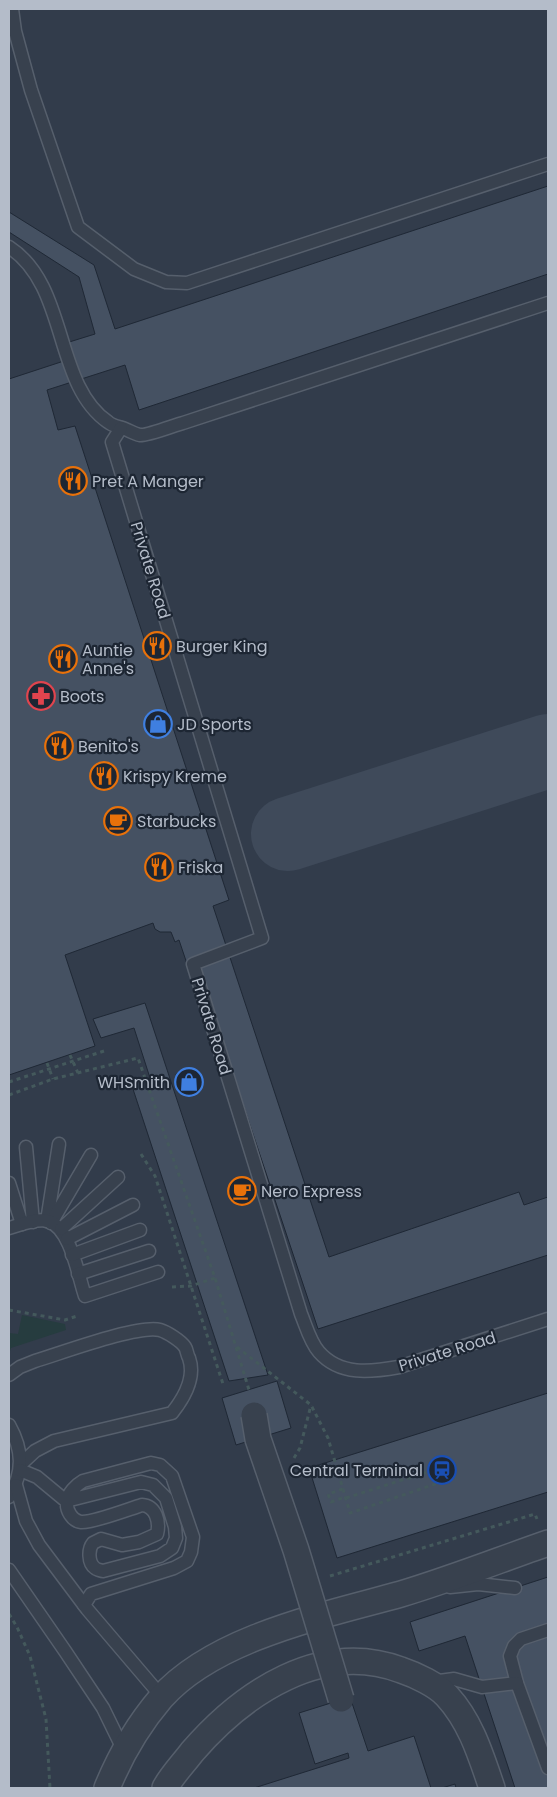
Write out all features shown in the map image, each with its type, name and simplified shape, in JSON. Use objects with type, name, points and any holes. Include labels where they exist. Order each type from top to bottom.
[{"type":"street","points":[[254,1415],[258,1439],[296,1550],[341,1699]]},
{"type":"street","points":[[107,1788],[124,1751],[162,1697],[185,1677],[204,1664],[242,1644],[292,1625],[410,1591],[543,1534]]},
{"type":"street","points":[[167,1784],[202,1741],[242,1702],[267,1686],[291,1674],[316,1667],[344,1661],[369,1661],[417,1676],[446,1695],[462,1716],[476,1745],[492,1788]]},
{"type":"lane","points":[[12,9],[15,31],[31,90],[78,227],[134,269],[166,282],[188,283],[548,164]]},
{"type":"lane","points":[[9,247],[28,264],[40,282],[62,336],[79,389],[88,404],[108,423],[141,435],[184,423],[548,303]]},
{"type":"lane","name":"Private Road","points":[[121,428],[112,442],[262,938],[192,964],[301,1314],[311,1338],[318,1352],[329,1362],[360,1372],[378,1371],[399,1367],[548,1319]]},
{"type":"lane","points":[[58,1144],[56,1228],[72,1255],[85,1296],[158,1272]]},
{"type":"lane","points":[[26,1147],[27,1223]]},
{"type":"lane","points":[[56,1228],[91,1155]]},
{"type":"lane","points":[[56,1228],[118,1177]]},
{"type":"lane","points":[[9,1183],[27,1223]]},
{"type":"lane","points":[[9,1228],[27,1223],[56,1228],[133,1205]]},
{"type":"lane","points":[[72,1255],[140,1230]]},
{"type":"lane","points":[[78,1274],[149,1250]]},
{"type":"lane","points":[[9,1375],[20,1367],[35,1361],[138,1330],[160,1330],[173,1337],[184,1346],[191,1366],[190,1383],[182,1401],[172,1413],[54,1441],[35,1451],[20,1468]]},
{"type":"lane","points":[[9,1425],[16,1439],[20,1468],[16,1486],[9,1497]]},
{"type":"lane","points":[[66,1501],[75,1486],[83,1481],[150,1464],[160,1465],[172,1476],[193,1537],[191,1552],[187,1561],[174,1568],[92,1594],[84,1605]]},
{"type":"lane","points":[[20,1468],[37,1477],[66,1501],[68,1512],[81,1522],[106,1517],[142,1505],[154,1510],[159,1526],[157,1534],[139,1542],[122,1545],[101,1539],[94,1542],[90,1558],[95,1568],[103,1571],[120,1568],[160,1556],[172,1548],[176,1538],[175,1527],[166,1498],[153,1486],[141,1482],[66,1501]]},
{"type":"lane","points":[[16,1486],[26,1521],[39,1545],[84,1605],[162,1697]]},
{"type":"lane","points":[[9,1570],[103,1708],[124,1751]]},
{"type":"lane","points":[[410,1591],[478,1584],[516,1588]]},
{"type":"lane","points":[[548,1630],[521,1639],[514,1646],[510,1656],[548,1768]]},
{"type":"lane","points":[[427,1683],[454,1679],[482,1687],[518,1683]]},
{"type":"path","points":[[9,1082],[104,1051]]},
{"type":"path","points":[[70,1056],[78,1073]]},
{"type":"path","points":[[9,1095],[52,1079],[138,1058],[215,1278],[249,1390],[254,1415]]},
{"type":"path","points":[[47,1063],[52,1079]]},
{"type":"path","points":[[141,1154],[155,1176],[223,1384]]},
{"type":"path","points":[[9,1310],[65,1320],[83,1314]]},
{"type":"path","points":[[236,1346],[311,1405],[328,1438],[350,1514],[456,1477]]},
{"type":"path","points":[[291,1462],[300,1448],[311,1405]]},
{"type":"path","points":[[343,1489],[328,1494],[331,1502],[452,1464]]},
{"type":"path","points":[[327,1577],[535,1514],[543,1534]]},
{"type":"path","points":[[9,1614],[30,1656],[46,1719],[50,1788]]},
{"type":"shaded area","points":[[9,9],[548,9],[548,1788],[9,1788]]},
{"type":"green space","points":[[22,1315],[65,1324],[66,1330],[11,1348],[9,1354],[9,1333],[18,1334]]},
{"type":"building","points":[[548,186],[548,274],[139,410],[125,365],[47,390],[58,430],[75,426],[229,900],[213,906],[329,1257],[519,1192],[524,1205],[548,1197],[548,1255],[318,1329],[238,1089],[230,1092],[179,940],[175,942],[171,932],[160,932],[155,929],[153,923],[65,955],[95,1046],[9,1075],[9,379],[70,359],[66,343],[95,334],[79,277],[9,232],[9,212],[94,265],[115,329]]},
{"type":"building","points":[[145,1003],[268,1375],[229,1381],[131,1083],[150,1078],[134,1028],[101,1038],[93,1019]]},
{"type":"building","name":"WHSmith","points":[[195,1069],[201,1089],[183,1095],[176,1074]]},
{"type":"building","points":[[277,1381],[291,1428],[236,1445],[222,1398]]},
{"type":"building","points":[[548,1393],[548,1492],[337,1558],[309,1468]]},
{"type":"building","points":[[548,1577],[548,1788],[515,1788],[465,1636],[419,1651],[410,1622]]},
{"type":"building","points":[[350,1697],[368,1751],[414,1736],[431,1788],[254,1788],[349,1758],[348,1753],[315,1764],[299,1713]]},
{"type":"building","points":[[455,1784],[456,1788],[442,1788]]},
{"type":"taxiway","points":[[288,834],[548,751]]},
{"type":"place","name":"Pret A Manger","points":[[73,481]]},
{"type":"place","name":"Burger King","points":[[157,646]]},
{"type":"place","name":"Auntie Anne's","points":[[63,659]]},
{"type":"place","name":"Boots","points":[[41,696]]},
{"type":"place","name":"JD Sports","points":[[158,724]]},
{"type":"place","name":"Benito's","points":[[59,746]]},
{"type":"place","name":"Krispy Kreme","points":[[104,776]]},
{"type":"place","name":"Starbucks","points":[[118,821]]},
{"type":"place","name":"Friska","points":[[159,867]]},
{"type":"place","name":"WHSmith","points":[[189,1082]]},
{"type":"place","name":"Nero Express","points":[[242,1191]]},
{"type":"place","name":"Central Terminal","points":[[442,1470]]}]
